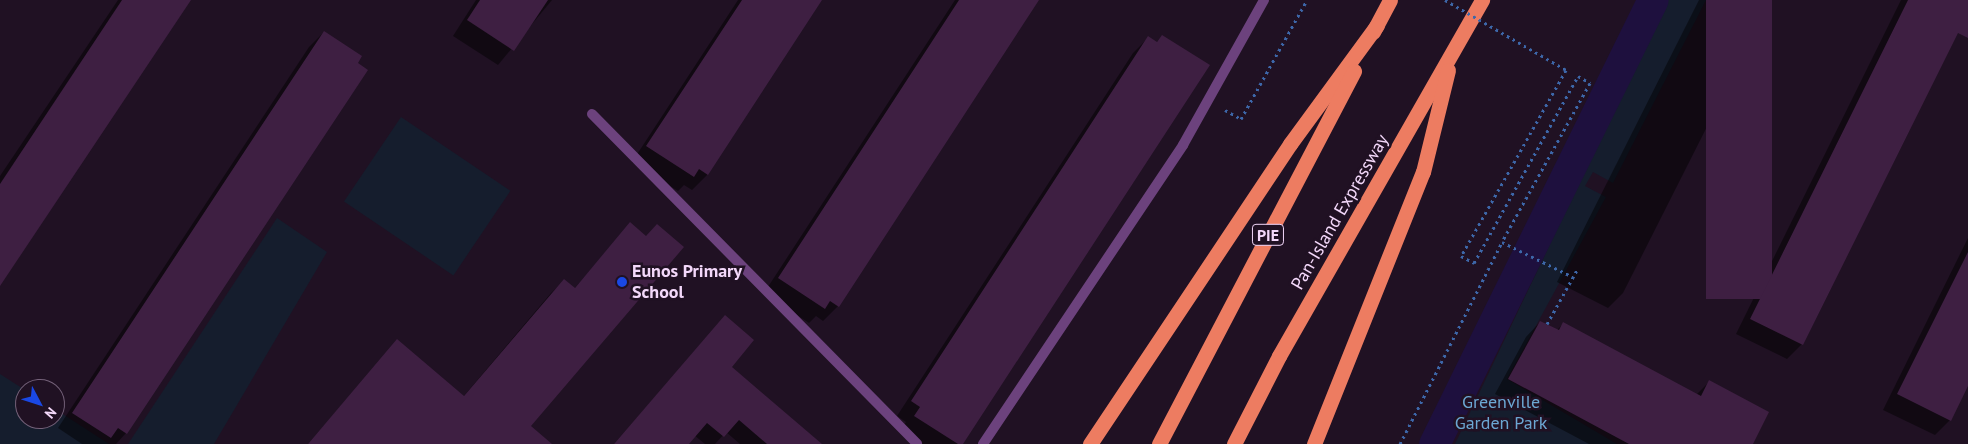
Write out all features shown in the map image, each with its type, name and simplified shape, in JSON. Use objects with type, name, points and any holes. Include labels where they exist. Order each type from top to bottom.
[{"type":"highway","name":"PIE","points":[[1159,444],[1390,0]]},
{"type":"highway","name":"Pan-Island Expressway","points":[[1234,444],[1482,0]]},
{"type":"highway","points":[[1090,444],[1285,152],[1377,25]]},
{"type":"highway","points":[[1314,444],[1423,172],[1453,51]]},
{"type":"lane","points":[[983,444],[1183,145],[1264,0]]},
{"type":"lane","points":[[592,114],[917,444]]},
{"type":"path","points":[[1223,109],[1241,119],[1307,0]]},
{"type":"path","points":[[1400,444],[1502,242],[1590,83],[1578,76],[1474,263],[1461,256],[1566,70],[1445,0]]},
{"type":"path","points":[[1502,242],[1573,277]]},
{"type":"path","points":[[1547,324],[1577,270]]},
{"type":"green space","name":"Greenville Garden Park","points":[[1666,0],[1706,0],[1613,183],[1593,172],[1585,186],[1606,197],[1507,379],[1617,444],[1455,444]]},
{"type":"green space","points":[[401,117],[510,191],[453,275],[344,202]]},
{"type":"green space","points":[[277,218],[327,252],[214,444],[128,444]]},
{"type":"green space","points":[[0,374],[15,384],[15,429],[65,429],[65,415],[109,444],[0,444]]},
{"type":"building","points":[[122,0],[191,0],[0,286],[0,184]]},
{"type":"building","points":[[480,0],[548,0],[514,51],[467,20]]},
{"type":"building","points":[[742,0],[822,0],[708,175],[699,169],[694,177],[646,146]]},
{"type":"building","points":[[959,0],[1039,0],[839,307],[830,301],[825,309],[778,278]]},
{"type":"building","points":[[1706,0],[1772,0],[1772,299],[1706,299]]},
{"type":"building","points":[[1908,0],[1968,0],[1968,38],[1958,33],[1803,345],[1750,319]]},
{"type":"building","points":[[324,31],[362,56],[358,63],[368,70],[127,434],[118,428],[111,438],[72,413]]},
{"type":"building","points":[[1162,35],[1210,65],[963,444],[958,444],[914,416],[920,407],[911,401],[1148,36],[1157,42]]},
{"type":"building","points":[[630,222],[646,236],[657,224],[684,247],[531,426],[552,444],[308,444],[397,339],[464,396],[564,279],[575,288]]},
{"type":"building","points":[[1968,252],[1968,386],[1951,421],[1897,394]]},
{"type":"building","points":[[725,315],[754,340],[732,367],[822,444],[767,444],[739,420],[724,437],[707,423],[689,444],[614,444]]},
{"type":"building","points":[[1540,321],[1559,330],[1563,322],[1701,396],[1709,380],[1769,412],[1753,444],[1629,444],[1508,379]]},
{"type":"waterway","points":[[1434,444],[1652,0]]},
{"type":"place","name":"Eunos Primary School","points":[[622,282]]}]
